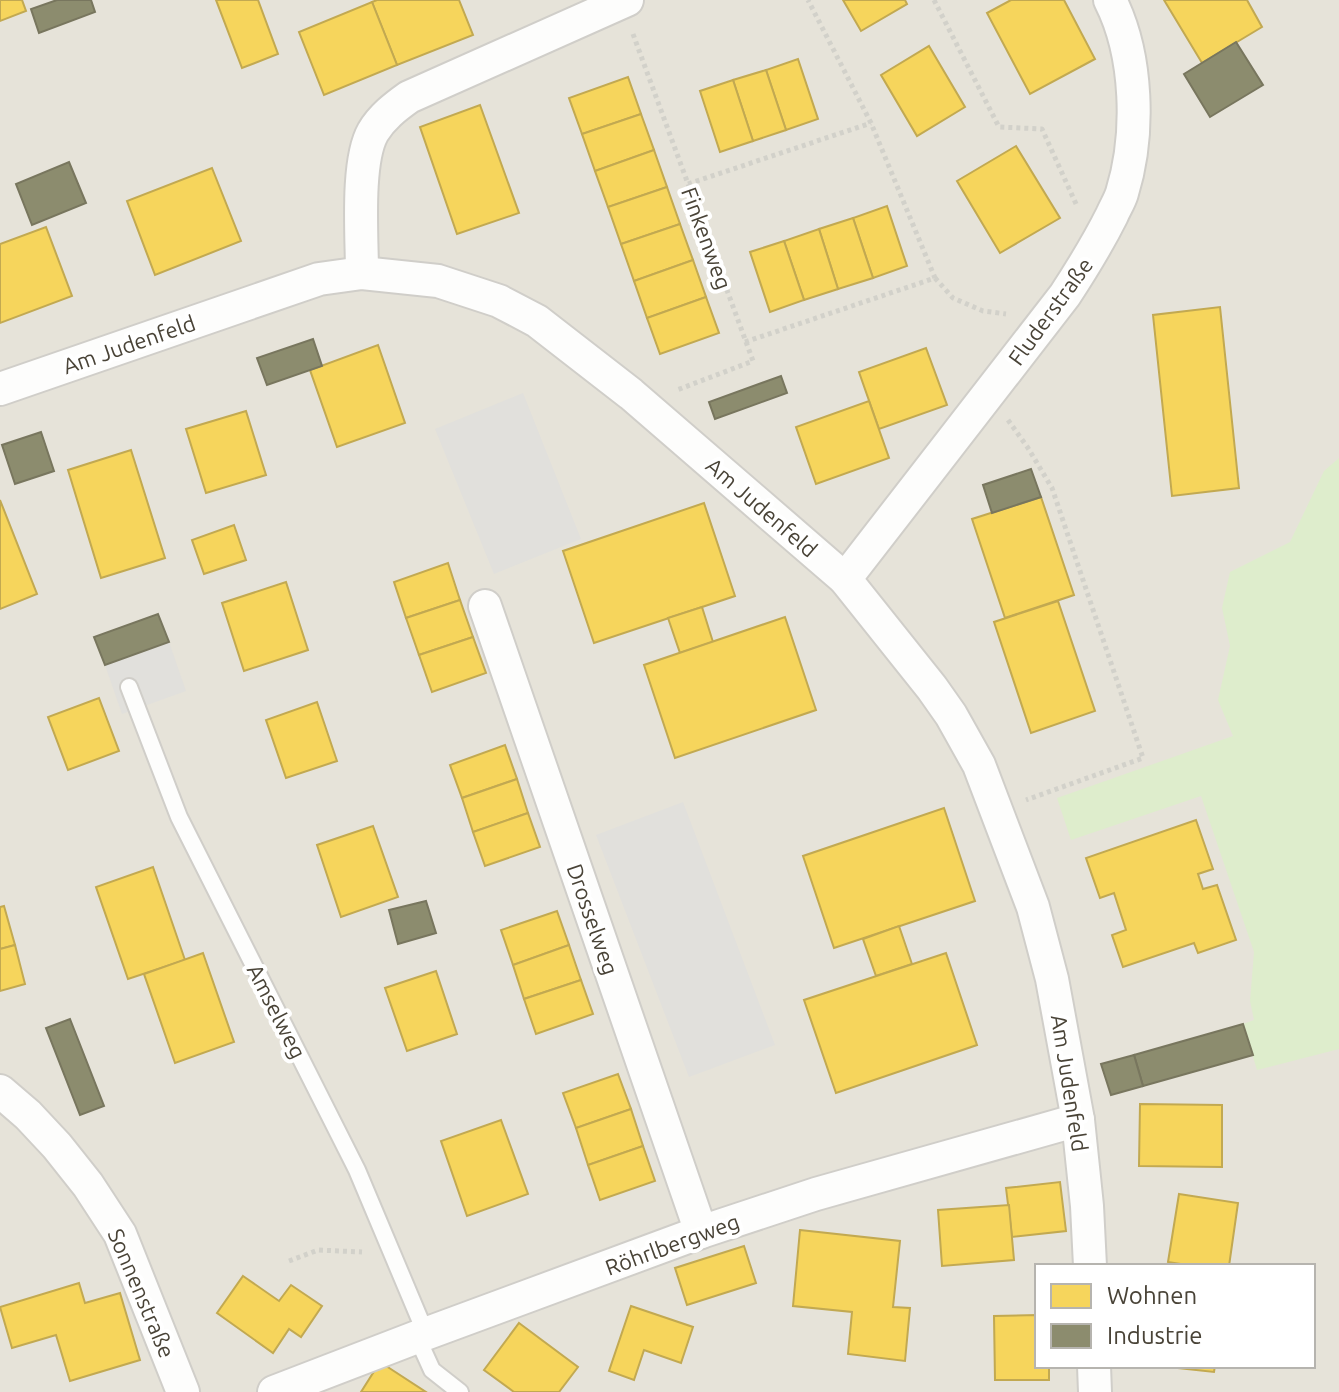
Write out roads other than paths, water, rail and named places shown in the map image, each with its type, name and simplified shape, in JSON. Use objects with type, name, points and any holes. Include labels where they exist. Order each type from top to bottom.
[{"type":"street","name":"Fluderstraße","points":[[845,579],[1065,295],[1096,247],[1122,194],[1132,145],[1134,90],[1123,34],[1110,0]]},
{"type":"street","points":[[362,273],[362,169],[372,133],[390,110],[409,97],[624,1]]},
{"type":"street","name":"Am Judenfeld","points":[[0,389],[319,279],[362,273],[438,281],[499,301],[537,321],[641,403],[845,579],[932,688],[979,765],[1033,907],[1052,979],[1078,1120],[1090,1264]]},
{"type":"street","name":"Drosselweg","points":[[485,606],[701,1232]]},
{"type":"street","name":"Sonnenstraße","points":[[0,1091],[57,1146],[88,1185],[120,1234],[183,1392]]},
{"type":"street","name":"Röhrlbergweg","points":[[274,1392],[701,1232],[816,1194],[1078,1120]]},
{"type":"street","points":[[1094,1368],[1095,1392]]},
{"type":"lane","name":"Amselweg","points":[[129,687],[179,817],[357,1170],[393,1254],[432,1370],[460,1392]]}]
